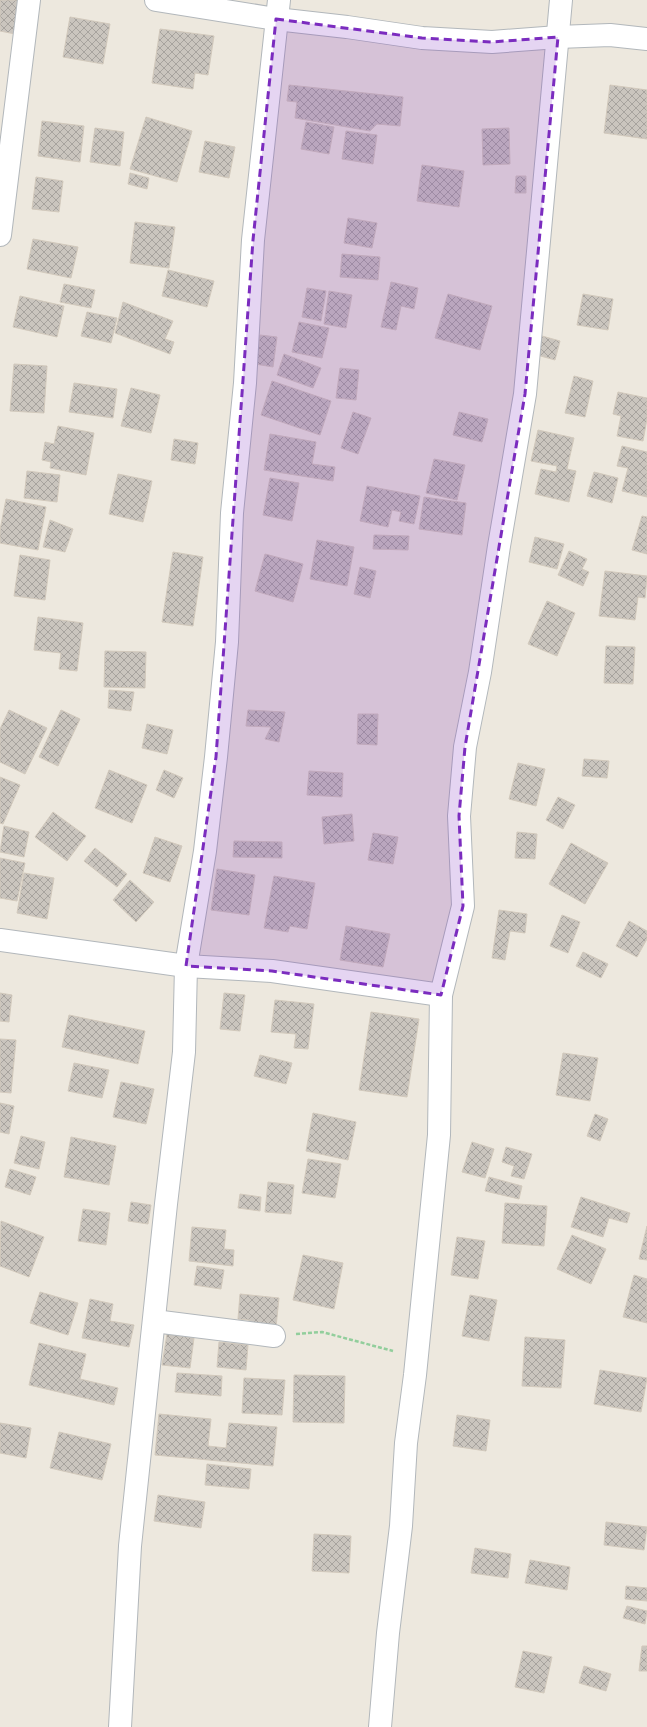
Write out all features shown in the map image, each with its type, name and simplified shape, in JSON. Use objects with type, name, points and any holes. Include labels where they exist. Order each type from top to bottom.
[{"type":"street","points":[[0,235],[29,0]]},
{"type":"street","points":[[156,0],[278,10],[347,27],[422,38],[492,42],[610,35],[647,39]]},
{"type":"street","points":[[380,1727],[388,1633],[401,1526],[406,1443],[417,1355],[439,1135],[440,995],[463,906],[459,816],[465,747],[480,672],[499,546],[525,394],[561,0]]},
{"type":"street","points":[[120,1727],[130,1546],[184,1052],[186,966],[205,850],[227,642],[232,512],[245,383],[253,240],[278,10]]},
{"type":"street","points":[[0,940],[186,966],[272,971],[440,995]]},
{"type":"street","points":[[154,1321],[274,1336]]},
{"type":"path","points":[[274,1336],[322,1332],[392,1351],[417,1355]]},
{"type":"highlighted area","points":[[276,19],[422,38],[492,42],[558,37],[525,394],[465,747],[459,816],[463,906],[441,995],[272,971],[186,966],[216,757],[253,240]]},
{"type":"building","points":[[0,0],[21,0],[15,34],[0,31]]},
{"type":"building","points":[[70,17],[110,24],[103,64],[63,57]]},
{"type":"building","points":[[160,29],[214,36],[208,75],[195,73],[193,89],[152,83]]},
{"type":"building","points":[[289,85],[403,97],[400,126],[377,124],[370,131],[295,118],[297,102],[287,101]]},
{"type":"building","points":[[610,85],[647,90],[647,139],[604,133]]},
{"type":"building","points":[[146,117],[192,131],[177,182],[130,169]]},
{"type":"building","points":[[42,121],[84,126],[80,162],[38,156]]},
{"type":"building","points":[[306,122],[334,127],[329,154],[301,149]]},
{"type":"building","points":[[95,128],[124,132],[120,166],[90,162]]},
{"type":"building","points":[[509,128],[510,164],[483,165],[482,129]]},
{"type":"building","points":[[346,131],[377,135],[373,164],[342,159]]},
{"type":"building","points":[[205,141],[235,147],[229,178],[199,172]]},
{"type":"building","points":[[422,165],[464,171],[459,207],[417,201]]},
{"type":"building","points":[[130,173],[149,178],[147,189],[128,184]]},
{"type":"building","points":[[516,176],[526,176],[526,193],[515,193]]},
{"type":"building","points":[[36,177],[63,181],[59,212],[32,209]]},
{"type":"building","points":[[348,218],[377,223],[372,248],[344,243]]},
{"type":"building","points":[[135,222],[175,227],[169,268],[130,263]]},
{"type":"building","points":[[33,239],[78,247],[71,278],[27,269]]},
{"type":"building","points":[[342,254],[380,257],[378,280],[340,277]]},
{"type":"building","points":[[168,270],[214,281],[207,307],[162,296]]},
{"type":"building","points":[[391,282],[418,288],[414,309],[401,306],[396,330],[381,327]]},
{"type":"building","points":[[64,284],[95,290],[91,308],[60,302]]},
{"type":"building","points":[[307,288],[326,291],[321,321],[302,317]]},
{"type":"building","points":[[329,291],[352,295],[346,328],[324,324]]},
{"type":"building","points":[[448,294],[492,306],[480,350],[435,338]]},
{"type":"building","points":[[583,294],[613,299],[608,330],[577,325]]},
{"type":"building","points":[[20,296],[64,306],[57,337],[13,327]]},
{"type":"building","points":[[123,302],[173,321],[165,339],[174,342],[170,354],[115,333]]},
{"type":"building","points":[[87,312],[117,318],[111,343],[81,336]]},
{"type":"building","points":[[299,322],[329,328],[322,358],[292,352]]},
{"type":"building","points":[[260,335],[277,337],[273,367],[255,364]]},
{"type":"building","points":[[542,336],[560,341],[555,360],[537,355]]},
{"type":"building","points":[[284,354],[321,368],[313,388],[277,375]]},
{"type":"building","points":[[14,364],[47,366],[44,413],[10,411]]},
{"type":"building","points":[[340,368],[359,370],[356,400],[336,398]]},
{"type":"building","points":[[574,376],[593,381],[585,417],[565,413]]},
{"type":"building","points":[[272,381],[331,401],[320,435],[261,415]]},
{"type":"building","points":[[74,383],[117,389],[113,418],[69,412]]},
{"type":"building","points":[[131,388],[160,395],[151,433],[121,426]]},
{"type":"building","points":[[618,392],[647,398],[647,419],[643,441],[617,436],[621,416],[613,414]]},
{"type":"building","points":[[353,412],[371,418],[358,454],[341,448]]},
{"type":"building","points":[[459,412],[488,419],[482,442],[453,435]]},
{"type":"building","points":[[58,426],[94,433],[86,475],[50,468],[51,462],[42,460],[45,442],[54,444]]},
{"type":"building","points":[[538,430],[574,438],[567,469],[576,471],[569,502],[535,494],[541,469],[556,472],[557,466],[531,461]]},
{"type":"building","points":[[270,434],[316,442],[312,464],[335,467],[333,481],[264,470]]},
{"type":"building","points":[[174,439],[198,443],[195,464],[171,460]]},
{"type":"building","points":[[622,446],[647,452],[647,497],[622,491],[628,468],[617,466]]},
{"type":"building","points":[[434,459],[465,465],[457,500],[426,493]]},
{"type":"building","points":[[27,471],[60,475],[57,502],[24,498]]},
{"type":"building","points":[[594,472],[618,478],[612,503],[587,496]]},
{"type":"building","points":[[118,474],[152,481],[143,522],[109,514]]},
{"type":"building","points":[[270,478],[299,483],[292,521],[263,515]]},
{"type":"building","points":[[367,486],[420,496],[414,524],[399,521],[401,512],[392,510],[388,527],[360,521]]},
{"type":"building","points":[[424,497],[466,503],[462,535],[419,529]]},
{"type":"building","points":[[6,499],[46,507],[38,550],[0,543],[0,530]]},
{"type":"building","points":[[642,516],[647,517],[647,554],[632,550]]},
{"type":"building","points":[[50,520],[73,529],[65,552],[43,547]]},
{"type":"building","points":[[374,535],[409,536],[408,550],[373,549]]},
{"type":"building","points":[[535,537],[564,544],[557,569],[529,562]]},
{"type":"building","points":[[317,540],[354,547],[347,586],[310,579]]},
{"type":"building","points":[[569,551],[587,559],[582,569],[589,572],[583,586],[558,575]]},
{"type":"building","points":[[173,552],[203,557],[193,626],[162,622]]},
{"type":"building","points":[[265,554],[303,564],[293,602],[255,591]]},
{"type":"building","points":[[20,555],[50,560],[45,600],[14,596]]},
{"type":"building","points":[[360,567],[376,571],[370,598],[354,594]]},
{"type":"building","points":[[605,571],[647,576],[645,598],[638,597],[635,620],[599,616]]},
{"type":"building","points":[[547,601],[575,613],[557,656],[528,644]]},
{"type":"building","points":[[38,617],[83,623],[77,671],[59,669],[61,653],[34,650]]},
{"type":"building","points":[[606,646],[635,647],[633,684],[604,683]]},
{"type":"building","points":[[105,651],[146,652],[145,688],[104,687]]},
{"type":"building","points":[[109,690],[134,692],[131,711],[108,708]]},
{"type":"building","points":[[9,710],[47,728],[25,774],[0,762],[0,729]]},
{"type":"building","points":[[61,710],[80,719],[58,766],[39,757]]},
{"type":"building","points":[[248,710],[285,712],[279,742],[265,739],[271,727],[246,726]]},
{"type":"building","points":[[358,714],[378,714],[377,745],[357,744]]},
{"type":"building","points":[[147,724],[173,730],[167,754],[142,748]]},
{"type":"building","points":[[584,759],[609,761],[607,778],[582,776]]},
{"type":"building","points":[[518,763],[545,769],[536,806],[509,799]]},
{"type":"building","points":[[109,770],[147,785],[132,823],[95,808]]},
{"type":"building","points":[[164,770],[183,778],[174,798],[156,790]]},
{"type":"building","points":[[309,771],[343,773],[342,797],[307,795]]},
{"type":"building","points":[[0,777],[20,785],[3,824],[0,823]]},
{"type":"building","points":[[558,797],[575,805],[563,829],[546,820]]},
{"type":"building","points":[[53,812],[86,836],[67,861],[35,837]]},
{"type":"building","points":[[352,814],[354,841],[324,844],[322,817]]},
{"type":"building","points":[[4,826],[29,832],[24,857],[0,852]]},
{"type":"building","points":[[517,832],[537,834],[535,859],[515,858]]},
{"type":"building","points":[[373,833],[398,837],[393,864],[368,860]]},
{"type":"building","points":[[155,837],[182,846],[170,882],[143,873]]},
{"type":"building","points":[[234,841],[282,842],[282,858],[233,857]]},
{"type":"building","points":[[571,843],[608,863],[585,904],[549,884]]},
{"type":"building","points":[[95,848],[127,874],[117,887],[84,861]]},
{"type":"building","points":[[0,858],[25,863],[17,901],[0,898]]},
{"type":"building","points":[[217,869],[255,875],[249,915],[211,910]]},
{"type":"building","points":[[24,873],[54,878],[47,919],[17,913]]},
{"type":"building","points":[[274,876],[315,883],[307,929],[290,926],[288,932],[264,928]]},
{"type":"building","points":[[130,880],[154,902],[136,922],[113,900]]},
{"type":"building","points":[[499,910],[527,914],[525,933],[510,931],[505,960],[492,958]]},
{"type":"building","points":[[562,915],[580,922],[568,953],[550,946]]},
{"type":"building","points":[[629,921],[647,931],[647,939],[637,957],[616,946]]},
{"type":"building","points":[[346,926],[390,934],[383,967],[340,960]]},
{"type":"building","points":[[583,952],[608,964],[601,978],[576,966]]},
{"type":"building","points":[[0,993],[12,995],[9,1022],[0,1021]]},
{"type":"building","points":[[224,993],[245,995],[240,1031],[220,1029]]},
{"type":"building","points":[[275,1000],[314,1004],[308,1049],[294,1048],[296,1034],[271,1032]]},
{"type":"building","points":[[371,1012],[419,1019],[407,1097],[359,1090]]},
{"type":"building","points":[[69,1015],[145,1031],[138,1064],[62,1047]]},
{"type":"building","points":[[0,1039],[16,1040],[11,1093],[0,1092]]},
{"type":"building","points":[[563,1053],[598,1058],[590,1101],[556,1095]]},
{"type":"building","points":[[260,1055],[292,1063],[286,1084],[254,1076]]},
{"type":"building","points":[[74,1063],[109,1070],[102,1098],[68,1091]]},
{"type":"building","points":[[121,1082],[154,1089],[146,1124],[113,1117]]},
{"type":"building","points":[[0,1103],[14,1106],[9,1134],[0,1132]]},
{"type":"building","points":[[313,1113],[356,1122],[348,1160],[306,1151]]},
{"type":"building","points":[[595,1114],[608,1119],[600,1141],[587,1136]]},
{"type":"building","points":[[21,1136],[45,1142],[39,1169],[14,1163]]},
{"type":"building","points":[[71,1137],[116,1146],[109,1185],[64,1177]]},
{"type":"building","points":[[472,1142],[494,1149],[485,1178],[462,1172]]},
{"type":"building","points":[[506,1147],[532,1154],[524,1179],[511,1176],[514,1166],[502,1162]]},
{"type":"building","points":[[308,1159],[341,1164],[335,1198],[302,1193]]},
{"type":"building","points":[[10,1169],[36,1177],[30,1195],[5,1187]]},
{"type":"building","points":[[489,1177],[522,1186],[519,1199],[485,1191]]},
{"type":"building","points":[[268,1182],[294,1185],[291,1214],[265,1212]]},
{"type":"building","points":[[240,1194],[261,1197],[260,1211],[238,1208]]},
{"type":"building","points":[[581,1197],[630,1213],[627,1223],[609,1218],[603,1237],[571,1227]]},
{"type":"building","points":[[131,1202],[151,1205],[148,1224],[128,1221]]},
{"type":"building","points":[[505,1203],[547,1206],[544,1246],[502,1243]]},
{"type":"building","points":[[83,1209],[110,1213],[106,1245],[78,1241]]},
{"type":"building","points":[[1,1221],[44,1237],[29,1277],[0,1266]]},
{"type":"building","points":[[647,1226],[647,1260],[639,1259]]},
{"type":"building","points":[[192,1227],[226,1230],[224,1249],[234,1250],[233,1266],[189,1261]]},
{"type":"building","points":[[572,1235],[606,1249],[591,1284],[557,1269]]},
{"type":"building","points":[[457,1237],[485,1241],[478,1279],[451,1275]]},
{"type":"building","points":[[303,1255],[343,1263],[334,1309],[293,1300]]},
{"type":"building","points":[[197,1266],[224,1270],[221,1289],[194,1285]]},
{"type":"building","points":[[634,1275],[647,1279],[647,1323],[623,1317]]},
{"type":"building","points":[[40,1292],[78,1303],[68,1335],[30,1323]]},
{"type":"building","points":[[240,1294],[279,1298],[276,1327],[249,1324],[249,1320],[238,1319]]},
{"type":"building","points":[[470,1295],[497,1300],[489,1341],[462,1336]]},
{"type":"building","points":[[90,1299],[113,1304],[110,1321],[134,1325],[129,1347],[82,1338]]},
{"type":"building","points":[[167,1334],[194,1338],[190,1368],[162,1365]]},
{"type":"building","points":[[525,1337],[565,1340],[561,1388],[522,1386]]},
{"type":"building","points":[[219,1342],[248,1345],[246,1370],[217,1367]]},
{"type":"building","points":[[39,1343],[86,1354],[80,1379],[118,1388],[114,1405],[29,1385]]},
{"type":"building","points":[[600,1370],[647,1378],[641,1412],[594,1404]]},
{"type":"building","points":[[177,1373],[222,1376],[221,1396],[175,1392]]},
{"type":"building","points":[[294,1375],[345,1376],[344,1423],[293,1422]]},
{"type":"building","points":[[244,1378],[285,1380],[282,1415],[242,1413]]},
{"type":"building","points":[[159,1414],[211,1419],[208,1446],[226,1448],[229,1423],[277,1427],[273,1466],[155,1455]]},
{"type":"building","points":[[457,1415],[490,1420],[486,1451],[453,1446]]},
{"type":"building","points":[[0,1423],[31,1428],[26,1458],[0,1453]]},
{"type":"building","points":[[59,1432],[111,1444],[102,1480],[50,1468]]},
{"type":"building","points":[[207,1464],[251,1469],[249,1489],[205,1485]]},
{"type":"building","points":[[158,1495],[205,1502],[201,1528],[154,1521]]},
{"type":"building","points":[[606,1522],[647,1527],[644,1550],[604,1545]]},
{"type":"building","points":[[314,1534],[351,1536],[349,1573],[312,1571]]},
{"type":"building","points":[[475,1548],[511,1554],[508,1578],[471,1573]]},
{"type":"building","points":[[530,1560],[570,1567],[567,1590],[525,1583]]},
{"type":"building","points":[[626,1586],[647,1588],[647,1601],[625,1599]]},
{"type":"building","points":[[627,1606],[647,1611],[645,1624],[623,1618]]},
{"type":"building","points":[[642,1646],[647,1646],[647,1671],[639,1671]]},
{"type":"building","points":[[523,1651],[552,1657],[544,1693],[515,1687]]},
{"type":"building","points":[[584,1666],[611,1674],[606,1691],[579,1683]]}]
